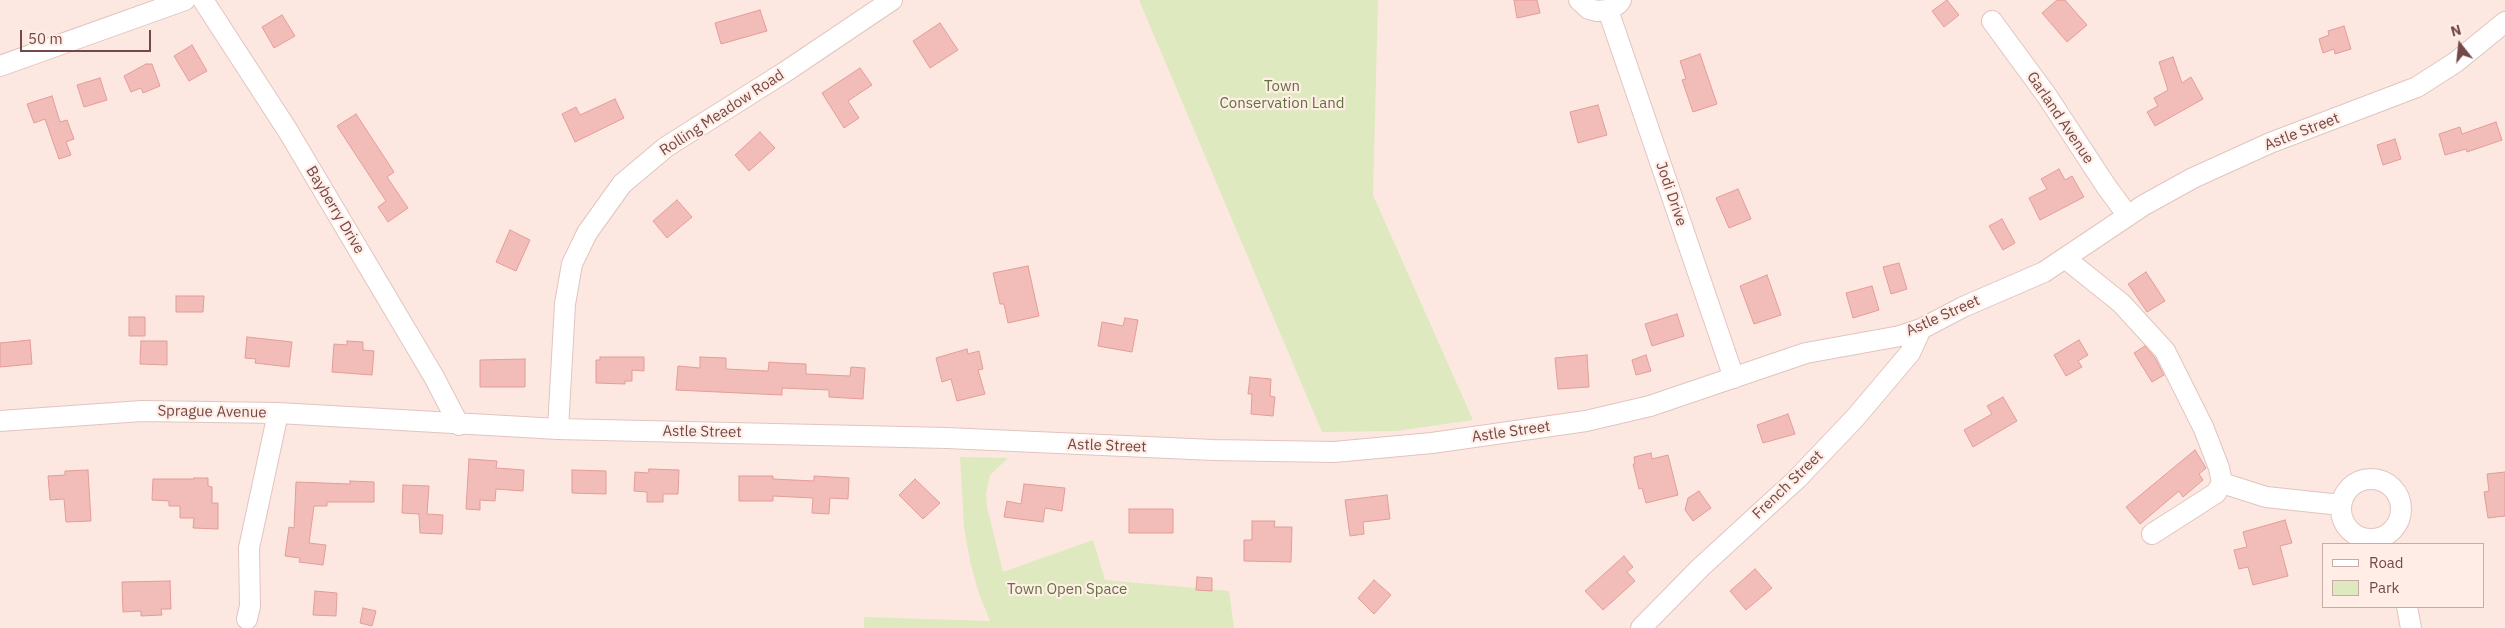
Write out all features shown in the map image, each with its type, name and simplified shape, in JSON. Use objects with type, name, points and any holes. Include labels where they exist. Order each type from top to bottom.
[{"type":"street","points":[[0,66],[185,0]]},
{"type":"street","name":"Bayberry Drive","points":[[203,0],[293,139],[434,377],[459,425]]},
{"type":"street","name":"Rolling Meadow Road","points":[[558,429],[565,304],[572,264],[587,234],[622,184],[666,147],[785,72],[892,0]]},
{"type":"street","name":"Jodi Drive","points":[[1579,0],[1589,8],[1614,5],[1734,378]]},
{"type":"street","name":"Garland Avenue","points":[[1992,21],[2047,96],[2128,216]]},
{"type":"street","name":"Astle Street","points":[[424,421],[459,425],[558,429],[947,438],[1213,450],[1334,452],[1432,443],[1586,421],[1650,406],[1806,353],[1900,336],[1921,329],[1963,307],[2036,276],[2066,259],[2128,216],[2193,178],[2270,143],[2418,87],[2456,62],[2505,22]]},
{"type":"street","points":[[2066,259],[2122,304],[2165,351],[2204,429],[2219,468],[2222,483],[2216,493],[2152,534]]},
{"type":"street","name":"French Street","points":[[1641,628],[1701,567],[1797,479],[1855,418],[1910,353],[1921,329]]},
{"type":"street","name":"Sprague Avenue","points":[[0,421],[142,411],[278,413],[424,421]]},
{"type":"street","points":[[247,619],[250,606],[249,548],[278,413]]},
{"type":"street","points":[[2376,479],[2385,482],[2398,495],[2401,514],[2388,540],[2367,540],[2349,531],[2344,524],[2341,505],[2349,488],[2357,482],[2376,479]]},
{"type":"street","points":[[2222,483],[2266,497],[2341,505]]},
{"type":"street","points":[[2408,608],[2411,628]]},
{"type":"green space","name":"Town Conservation Land","points":[[1139,0],[1378,0],[1373,195],[1473,420],[1396,431],[1322,432]]},
{"type":"green space","name":"Town Open Space","points":[[960,457],[1008,458],[990,475],[986,494],[987,507],[1003,572],[1093,540],[1105,580],[1229,591],[1234,628],[864,628],[864,617],[990,621],[978,591],[970,561],[964,527]]},
{"type":"building","points":[[1514,0],[1537,0],[1540,13],[1517,18]]},
{"type":"building","points":[[1947,0],[1959,15],[1944,27],[1932,11]]},
{"type":"building","points":[[2057,0],[2065,0],[2087,25],[2067,42],[2042,13]]},
{"type":"building","points":[[760,10],[767,31],[721,44],[715,23]]},
{"type":"building","points":[[282,15],[295,36],[274,48],[262,27]]},
{"type":"building","points":[[940,23],[958,50],[930,68],[913,41]]},
{"type":"building","points":[[2344,26],[2351,49],[2335,54],[2334,49],[2323,53],[2319,39],[2329,35],[2328,31]]},
{"type":"building","points":[[192,45],[207,71],[189,81],[174,56]]},
{"type":"building","points":[[1700,54],[1717,104],[1693,112],[1682,80],[1686,79],[1680,61]]},
{"type":"building","points":[[2173,57],[2182,83],[2191,77],[2203,99],[2155,126],[2147,112],[2158,106],[2154,98],[2168,90],[2159,62]]},
{"type":"building","points":[[146,64],[152,64],[160,86],[143,93],[141,88],[131,92],[124,76]]},
{"type":"building","points":[[860,68],[872,85],[848,101],[859,118],[844,128],[822,93]]},
{"type":"building","points":[[100,78],[107,100],[84,107],[77,85]]},
{"type":"building","points":[[52,96],[60,122],[67,120],[74,139],[66,142],[71,155],[59,159],[45,119],[34,123],[27,104]]},
{"type":"building","points":[[615,99],[624,118],[575,142],[562,114],[576,107],[580,115]]},
{"type":"building","points":[[1598,105],[1607,135],[1578,143],[1570,112]]},
{"type":"building","points":[[356,114],[394,172],[387,177],[408,208],[388,222],[378,207],[386,201],[337,126]]},
{"type":"building","points":[[2496,122],[2502,140],[2467,152],[2466,149],[2445,155],[2439,134],[2460,127],[2462,134]]},
{"type":"building","points":[[760,132],[775,148],[749,171],[735,155]]},
{"type":"building","points":[[2395,139],[2401,159],[2383,165],[2377,145]]},
{"type":"building","points":[[2059,169],[2065,180],[2072,176],[2084,197],[2040,220],[2029,198],[2047,189],[2041,179]]},
{"type":"building","points":[[1738,189],[1751,219],[1729,228],[1716,198]]},
{"type":"building","points":[[677,200],[692,217],[667,238],[653,221]]},
{"type":"building","points":[[2002,219],[2015,243],[2003,250],[1989,226]]},
{"type":"building","points":[[510,230],[530,240],[516,271],[496,262]]},
{"type":"building","points":[[1899,263],[1907,289],[1891,294],[1883,267]]},
{"type":"building","points":[[1028,266],[1039,316],[1008,323],[1004,304],[1000,304],[993,273]]},
{"type":"building","points":[[2146,272],[2165,301],[2147,312],[2128,284]]},
{"type":"building","points":[[1767,275],[1781,315],[1754,324],[1740,286]]},
{"type":"building","points":[[1872,286],[1879,310],[1853,318],[1846,293]]},
{"type":"building","points":[[176,296],[204,296],[203,312],[176,312]]},
{"type":"building","points":[[1677,314],[1684,336],[1652,346],[1645,324]]},
{"type":"building","points":[[129,317],[145,317],[145,336],[129,336]]},
{"type":"building","points":[[1125,318],[1138,320],[1132,352],[1098,346],[1102,322],[1123,326]]},
{"type":"building","points":[[247,337],[292,342],[289,367],[255,363],[256,359],[245,358]]},
{"type":"building","points":[[30,340],[32,364],[0,367],[0,343]]},
{"type":"building","points":[[2079,340],[2088,355],[2078,361],[2082,367],[2066,376],[2054,355]]},
{"type":"building","points":[[141,341],[167,341],[167,365],[140,364]]},
{"type":"building","points":[[347,341],[363,342],[363,350],[374,351],[372,375],[332,372],[334,344],[347,345]]},
{"type":"building","points":[[2145,346],[2155,358],[2164,375],[2152,382],[2134,353]]},
{"type":"building","points":[[967,349],[968,354],[979,351],[983,369],[978,370],[985,394],[957,401],[951,379],[942,382],[936,358]]},
{"type":"building","points":[[1587,355],[1589,387],[1558,389],[1555,358]]},
{"type":"building","points":[[1646,355],[1651,371],[1636,375],[1632,360]]},
{"type":"building","points":[[600,357],[644,357],[644,371],[632,370],[632,381],[625,381],[625,384],[596,383],[596,360],[600,360]]},
{"type":"building","points":[[700,357],[726,358],[726,369],[768,371],[769,362],[806,364],[806,374],[850,376],[851,367],[865,368],[863,399],[829,397],[829,390],[782,388],[782,395],[676,390],[678,366],[700,368]]},
{"type":"building","points":[[525,359],[525,387],[480,387],[480,360]]},
{"type":"building","points":[[1250,377],[1271,379],[1270,396],[1275,397],[1273,416],[1251,414],[1252,394],[1248,394]]},
{"type":"building","points":[[2003,397],[2017,421],[1973,447],[1964,430],[1992,414],[1987,406]]},
{"type":"building","points":[[1788,414],[1795,434],[1763,443],[1757,425]]},
{"type":"building","points":[[2195,450],[2206,468],[2199,474],[2203,480],[2183,497],[2179,491],[2140,524],[2126,507]]},
{"type":"building","points":[[1651,453],[1652,459],[1668,455],[1678,495],[1646,503],[1642,488],[1639,489],[1633,464],[1635,464],[1634,457]]},
{"type":"building","points":[[469,459],[497,461],[496,468],[524,470],[523,491],[496,489],[495,501],[480,500],[480,510],[466,509]]},
{"type":"building","points":[[649,469],[679,470],[678,494],[663,494],[663,502],[647,502],[647,492],[634,491],[635,472],[648,473]]},
{"type":"building","points":[[88,470],[91,521],[66,522],[64,499],[50,500],[48,476],[65,475],[65,471]]},
{"type":"building","points":[[572,470],[606,471],[606,494],[572,493]]},
{"type":"building","points":[[2505,472],[2505,516],[2488,518],[2484,492],[2489,491],[2487,474]]},
{"type":"building","points":[[739,476],[773,476],[773,479],[814,481],[814,476],[849,478],[848,499],[830,498],[829,514],[812,513],[813,498],[773,496],[773,501],[739,501]]},
{"type":"building","points":[[208,478],[208,486],[212,487],[212,503],[218,503],[218,529],[193,528],[194,518],[180,518],[180,506],[169,506],[169,501],[152,500],[153,479]]},
{"type":"building","points":[[915,479],[940,503],[923,519],[899,495]]},
{"type":"building","points":[[350,481],[374,482],[374,502],[327,502],[327,506],[314,506],[309,543],[326,545],[323,565],[299,562],[300,558],[285,556],[289,527],[294,528],[296,482],[350,484]]},
{"type":"building","points":[[1024,484],[1065,488],[1062,511],[1045,508],[1043,522],[1004,517],[1007,501],[1021,504]]},
{"type":"building","points":[[403,485],[429,486],[427,514],[443,515],[442,534],[420,533],[419,514],[402,513]]},
{"type":"building","points":[[1699,491],[1711,508],[1693,521],[1685,510],[1688,498]]},
{"type":"building","points":[[1387,495],[1390,519],[1363,522],[1364,534],[1350,536],[1345,500]]},
{"type":"building","points":[[1129,509],[1173,509],[1173,533],[1129,533]]},
{"type":"building","points":[[2285,520],[2292,543],[2280,546],[2288,576],[2253,585],[2248,567],[2239,569],[2234,550],[2247,547],[2243,532]]},
{"type":"building","points":[[1252,521],[1275,521],[1274,527],[1292,527],[1291,562],[1244,561],[1244,540],[1252,540]]},
{"type":"building","points":[[1624,556],[1633,567],[1627,572],[1635,581],[1603,610],[1585,591]]},
{"type":"building","points":[[1755,569],[1772,588],[1746,610],[1730,591]]},
{"type":"building","points":[[1197,577],[1212,578],[1212,591],[1196,590]]},
{"type":"building","points":[[1374,580],[1391,595],[1374,614],[1358,598]]},
{"type":"building","points":[[170,581],[171,609],[161,609],[162,615],[141,616],[141,611],[123,612],[122,582]]},
{"type":"building","points":[[315,591],[337,593],[336,616],[313,615]]},
{"type":"building","points":[[363,608],[376,611],[372,626],[360,623]]}]
